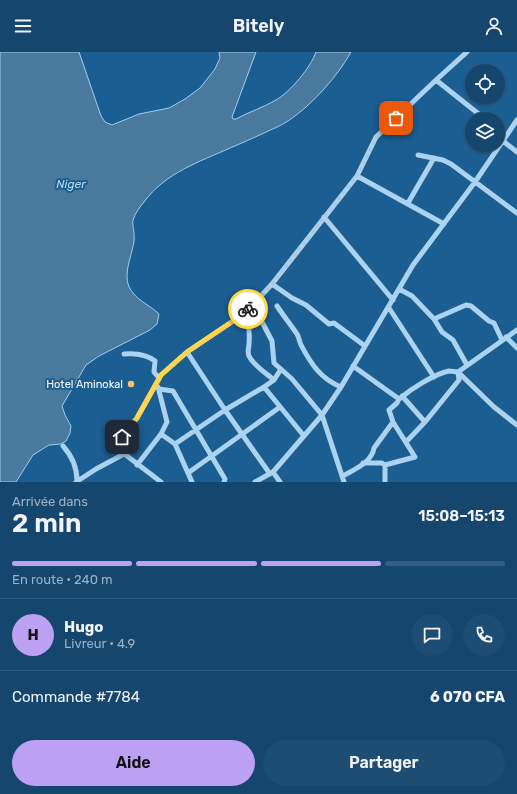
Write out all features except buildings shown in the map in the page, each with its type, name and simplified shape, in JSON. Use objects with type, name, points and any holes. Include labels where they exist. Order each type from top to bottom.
[{"type":"street","points":[[161,482],[114,446],[137,418],[158,379],[187,352],[245,313],[272,284],[299,251],[357,176],[376,138],[467,52]]},
{"type":"street","points":[[436,80],[476,112]]},
{"type":"street","points":[[517,120],[505,138],[517,152]]},
{"type":"street","points":[[255,482],[272,473],[322,415],[341,387],[389,308],[392,300],[413,265],[495,152]]},
{"type":"street","points":[[418,154],[443,160],[451,164],[517,213]]},
{"type":"street","points":[[408,203],[434,158]]},
{"type":"street","points":[[357,176],[444,224]]},
{"type":"street","points":[[324,217],[392,300]]},
{"type":"street","points":[[272,284],[292,298],[306,305],[329,324],[334,323],[365,346]]},
{"type":"street","points":[[399,289],[412,296],[434,319],[442,332],[453,340],[467,366]]},
{"type":"street","points":[[434,319],[466,305],[472,306],[489,321],[494,323],[504,339],[517,348]]},
{"type":"street","points":[[277,306],[298,336],[300,344],[311,362],[330,383],[341,387]]},
{"type":"street","points":[[389,308],[434,377]]},
{"type":"street","points":[[245,313],[249,323],[249,356],[252,362],[274,380]]},
{"type":"street","points":[[249,323],[262,320],[272,341],[274,363],[297,385],[322,415],[344,482]]},
{"type":"street","points":[[458,372],[517,330]]},
{"type":"street","points":[[187,352],[242,434],[280,482]]},
{"type":"street","points":[[124,354],[149,356],[155,361],[156,365],[154,372],[158,379],[167,422],[161,434],[137,464]]},
{"type":"street","points":[[353,366],[400,397],[425,422]]},
{"type":"street","points":[[175,444],[225,410],[264,388],[274,380],[281,369]]},
{"type":"street","points":[[363,463],[385,465],[415,457],[393,422],[389,410],[397,403],[400,397],[434,377],[449,371],[458,372],[494,407],[517,425]]},
{"type":"street","points":[[406,442],[425,422],[459,380],[458,372]]},
{"type":"street","points":[[264,388],[304,436]]},
{"type":"street","points":[[159,389],[173,391],[225,479],[224,482]]},
{"type":"street","points":[[188,473],[280,407]]},
{"type":"street","points":[[343,476],[368,459],[393,422]]},
{"type":"street","points":[[161,434],[175,444],[192,482]]},
{"type":"street","points":[[63,446],[69,453],[77,472],[76,482]]},
{"type":"street","points":[[76,482],[124,454]]},
{"type":"street","points":[[385,465],[385,482]]},
{"type":"water","name":"Niger","points":[[0,52],[79,52],[101,116],[105,122],[112,125],[139,114],[169,108],[185,99],[200,88],[215,69],[220,58],[219,52],[256,52],[232,117],[233,119],[236,119],[271,103],[282,96],[305,72],[316,52],[351,52],[339,71],[315,99],[285,123],[183,169],[162,183],[152,192],[141,206],[133,220],[134,241],[128,267],[127,281],[133,293],[159,314],[157,324],[150,330],[99,356],[86,365],[62,406],[71,426],[70,433],[66,441],[61,444],[49,445],[33,455],[16,482],[0,482]]},
{"type":"way so far","points":[[248,309],[272,284],[299,251],[357,176],[376,138],[396,118]]},
{"type":"place","name":"Hotel Aminokal","points":[[131,384]]},
{"type":"route","points":[[122,437],[137,418],[161,375],[187,352],[245,313],[248,309]]}]
